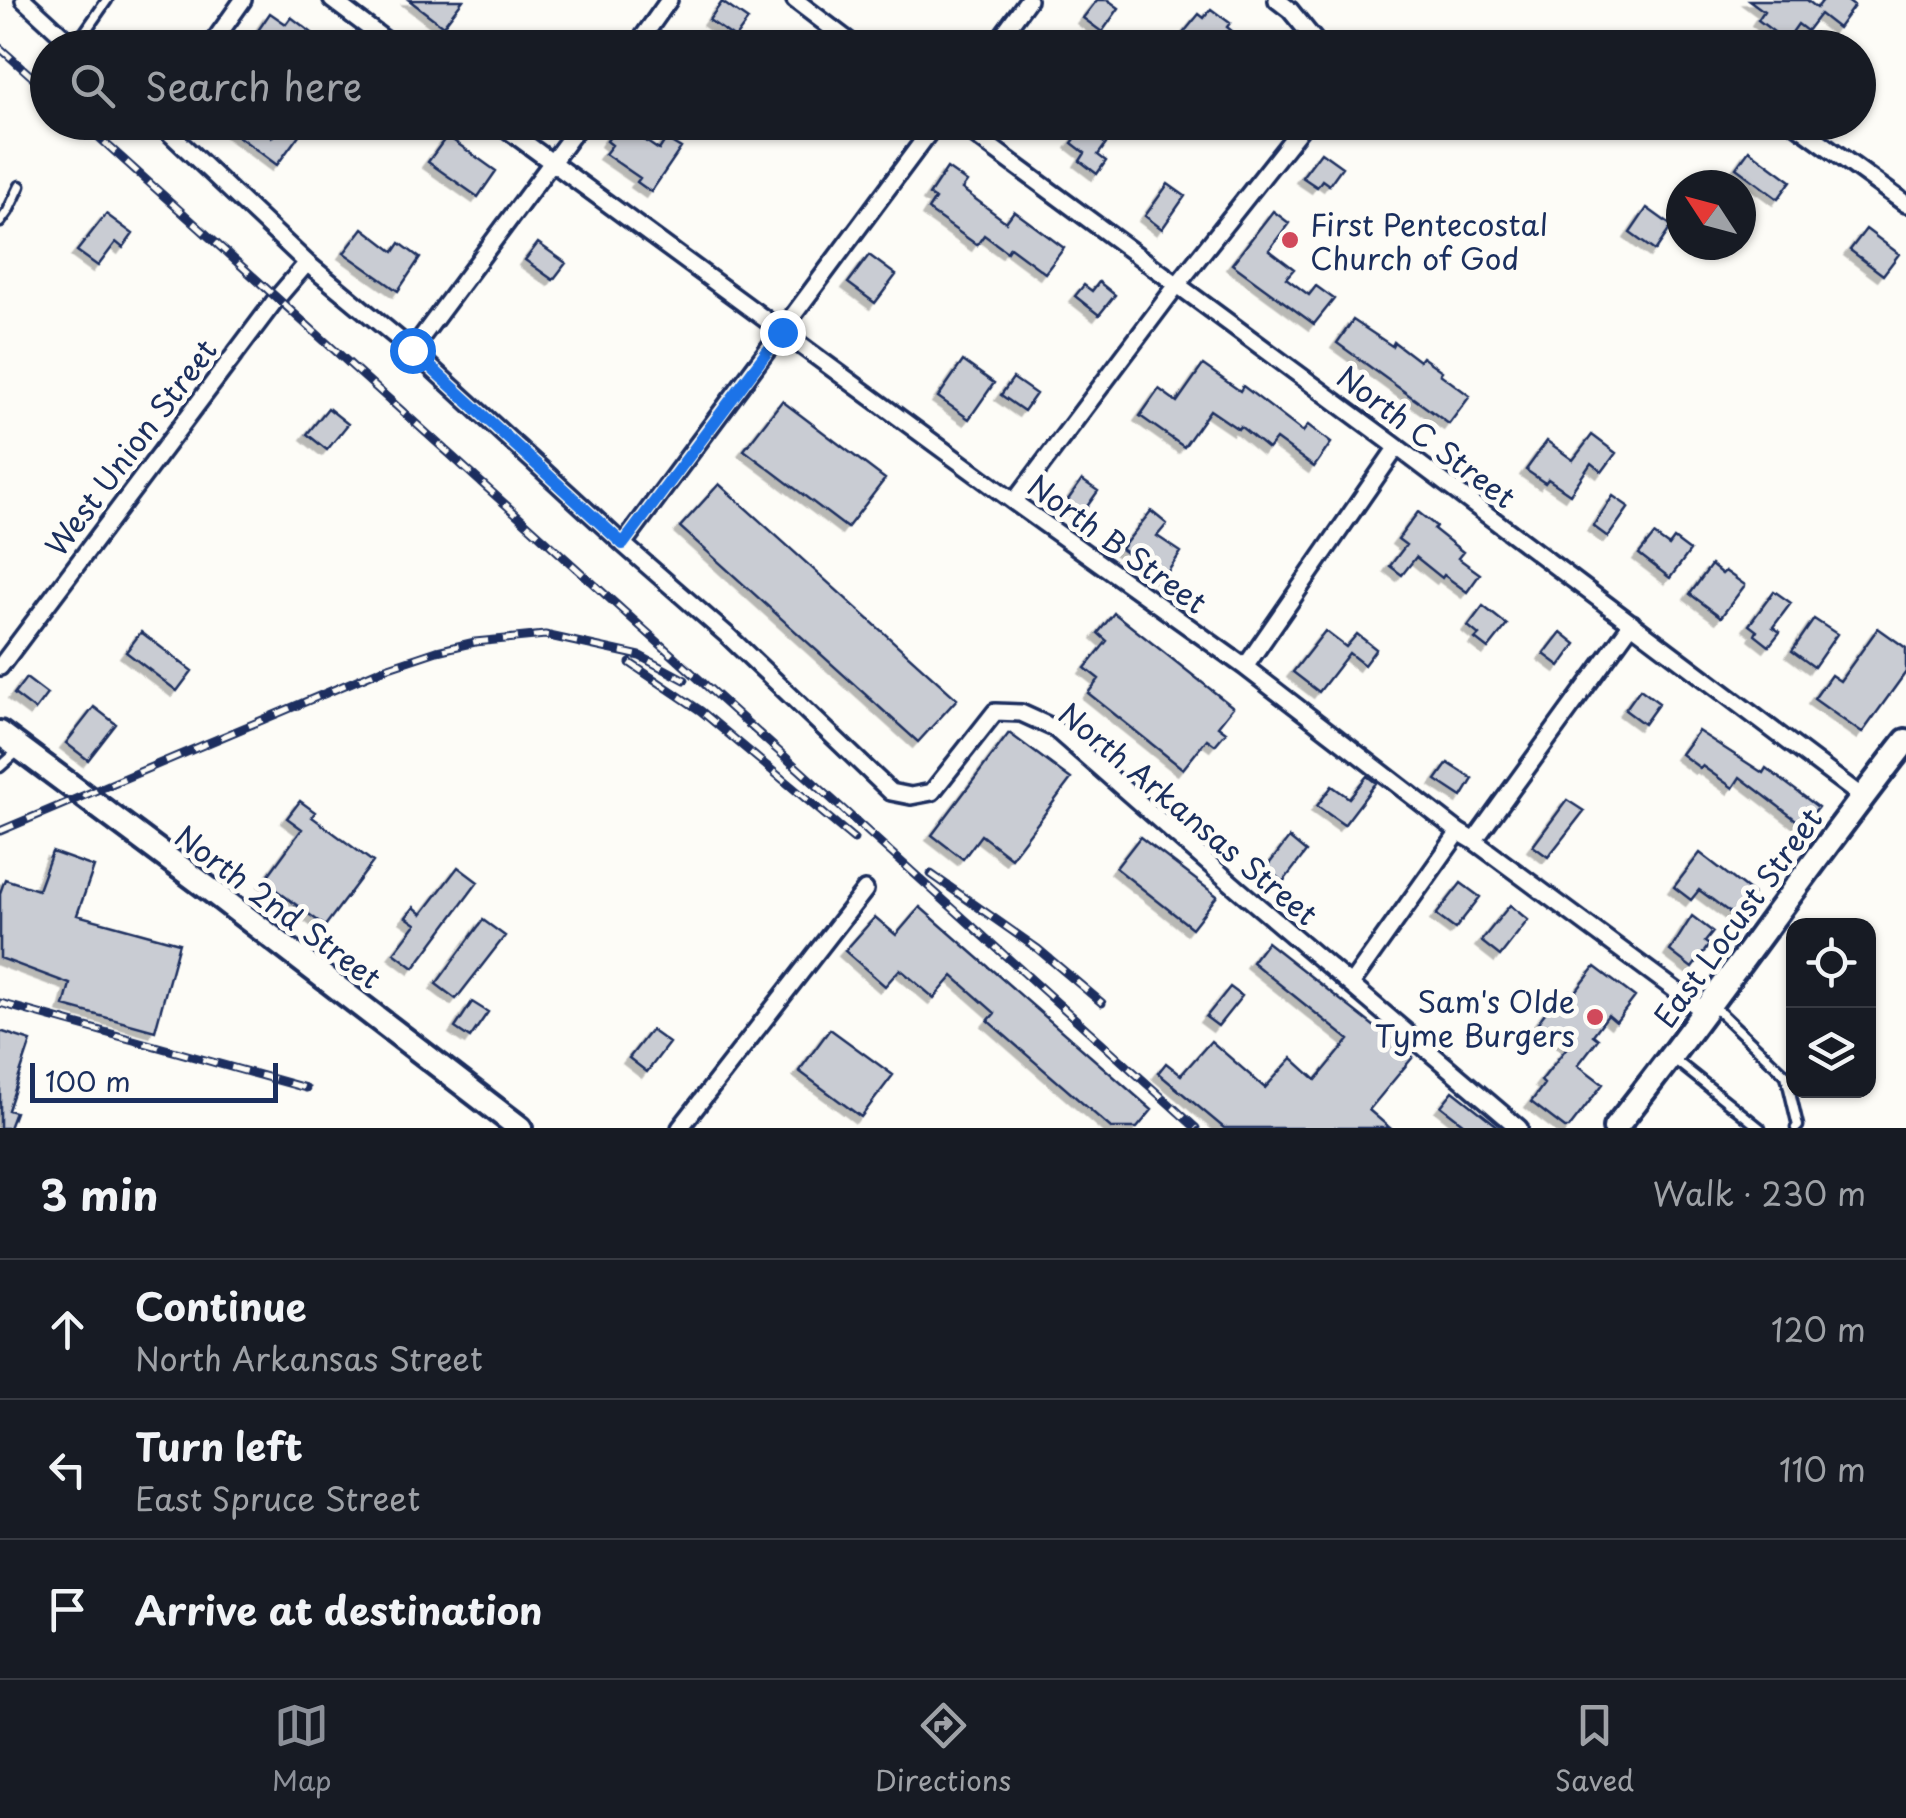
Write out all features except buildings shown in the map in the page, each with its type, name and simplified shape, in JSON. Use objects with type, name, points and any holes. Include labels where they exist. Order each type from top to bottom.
[{"type":"main road","name":"North 2nd Street","points":[[0,734],[520,1128]]},
{"type":"main road","name":"East Locust Street","points":[[1614,1128],[1672,1057],[1906,741]]},
{"type":"street","points":[[24,0],[57,30]]},
{"type":"street","points":[[222,30],[243,0]]},
{"type":"street","points":[[332,0],[372,30]]},
{"type":"street","points":[[648,30],[669,0]]},
{"type":"street","points":[[795,0],[834,30]]},
{"type":"street","points":[[1006,30],[1028,0]]},
{"type":"street","points":[[1277,0],[1307,30]]},
{"type":"street","name":"North Arkansas Street","points":[[177,140],[307,263],[412,350],[727,635],[890,792],[911,796],[932,792],[995,712],[1021,714],[1054,728],[1520,1128]]},
{"type":"street","name":"North B Street","points":[[520,140],[1245,667],[1458,832],[1708,1008]]},
{"type":"street","points":[[412,350],[570,140]]},
{"type":"street","points":[[623,544],[925,140]]},
{"type":"street","name":"North C Street","points":[[981,140],[1862,797]]},
{"type":"street","points":[[1014,502],[1292,140]]},
{"type":"street","points":[[1818,140],[1906,204]]},
{"type":"street","name":"West Union Street","points":[[0,666],[307,263]]},
{"type":"street","points":[[1245,667],[1397,447]]},
{"type":"street","points":[[1474,841],[1632,623]]},
{"type":"street","points":[[1351,984],[1458,832]]},
{"type":"street","points":[[680,1128],[866,890]]},
{"type":"lane","points":[[87,30],[108,0]]},
{"type":"lane","points":[[0,222],[20,186]]},
{"type":"lane","points":[[0,767],[21,749]]},
{"type":"lane","points":[[1708,1008],[1786,1075],[1796,1128]]},
{"type":"lane","points":[[1672,1057],[1760,1128]]},
{"type":"railway","points":[[0,48],[30,75]]},
{"type":"railway","points":[[102,140],[1196,1128]]},
{"type":"railway","points":[[0,831],[383,669],[475,642],[545,635],[640,656],[685,680]]},
{"type":"railway","points":[[630,663],[701,711],[854,839]]},
{"type":"railway","points":[[931,874],[1038,949],[1102,1003]]},
{"type":"railway","points":[[0,1003],[306,1088]]},
{"type":"place","name":"First Pentecostal Church of God","points":[[1290,240]]},
{"type":"place","name":"Sam's Olde Tyme Burgers","points":[[1595,1017]]},
{"type":"route","points":[[412,350],[623,544],[782,332]]}]
